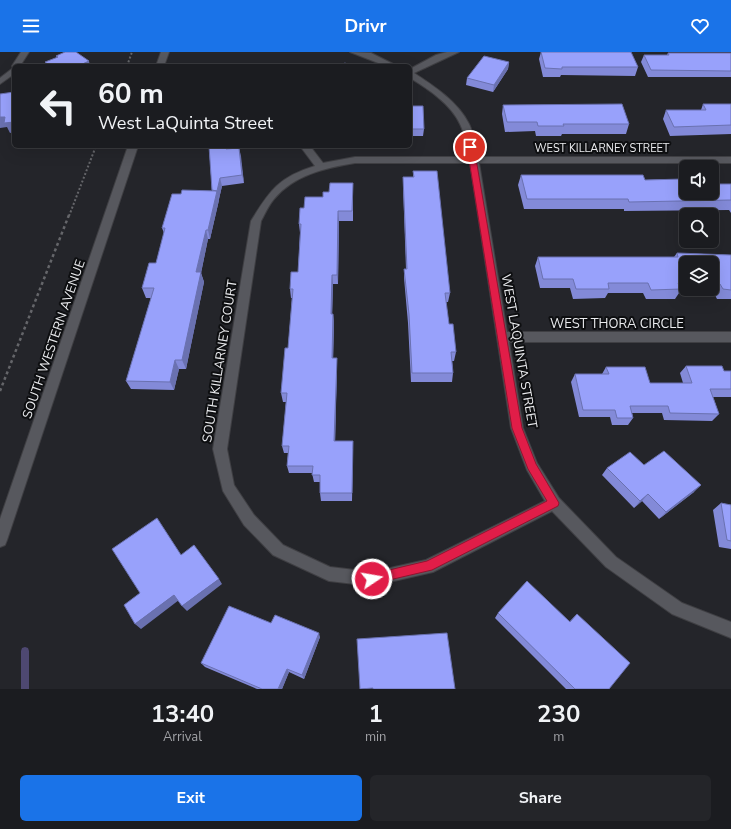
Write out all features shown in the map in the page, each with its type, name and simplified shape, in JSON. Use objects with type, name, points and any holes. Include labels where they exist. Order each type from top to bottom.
[{"type":"street","points":[[17,64],[25,52]]},
{"type":"street","points":[[161,64],[165,52]]},
{"type":"street","points":[[354,52],[368,55],[388,64]]},
{"type":"street","points":[[412,72],[439,57],[455,52]]},
{"type":"street","points":[[0,82],[12,72]]},
{"type":"street","name":"WEST LAQUINTA STREET","points":[[412,74],[428,85],[443,98],[464,123],[474,159],[517,428],[532,466],[554,503],[611,562],[677,609],[731,630]]},
{"type":"street","name":"SOUTH WESTERN AVENUE","points":[[0,540],[132,148]]},
{"type":"street","points":[[306,148],[320,166]]},
{"type":"street","name":"WEST KILLARNEY STREET","points":[[474,159],[731,160]]},
{"type":"street","name":"SOUTH KILLARNEY COURT","points":[[474,159],[355,160],[320,166],[293,177],[270,197],[256,221],[220,449],[228,487],[249,520],[278,550],[328,574],[372,579],[428,567],[554,503]]},
{"type":"street","name":"WEST THORA CIRCLE","points":[[502,337],[731,337]]},
{"type":"path","points":[[128,64],[132,52]]},
{"type":"path","points":[[0,391],[95,148]]},
{"type":"building","points":[[65,52],[76,52],[89,61],[82,64],[48,64],[45,62],[58,57],[56,56]]},
{"type":"building","points":[[541,52],[631,52],[638,67],[545,68]]},
{"type":"building","points":[[668,53],[731,53],[731,71],[651,70],[644,55],[669,55]]},
{"type":"building","points":[[484,56],[509,62],[494,85],[467,78]]},
{"type":"building","points":[[12,92],[12,122],[4,123],[5,117],[0,117],[0,94]]},
{"type":"building","points":[[622,104],[629,124],[563,124],[564,126],[538,126],[537,122],[507,122],[503,105]]},
{"type":"building","points":[[703,104],[731,104],[731,125],[674,127],[666,110],[706,110]]},
{"type":"building","points":[[412,106],[423,106],[424,129],[412,129]]},
{"type":"building","points":[[209,148],[239,148],[242,175],[220,178],[217,191],[212,190]]},
{"type":"building","points":[[413,171],[437,171],[450,293],[445,293],[449,324],[453,324],[456,352],[451,352],[453,373],[412,373],[409,314],[404,269],[407,269],[403,177],[414,177]]},
{"type":"building","points":[[521,175],[643,175],[645,180],[679,179],[679,200],[719,200],[719,184],[731,184],[731,200],[629,202],[628,199],[527,199]]},
{"type":"building","points":[[330,183],[353,183],[352,211],[338,211],[337,275],[332,275],[331,314],[333,314],[332,358],[337,358],[334,441],[353,441],[352,493],[320,493],[320,475],[312,475],[313,466],[287,466],[289,446],[282,446],[287,393],[281,393],[285,348],[288,348],[293,289],[290,289],[291,272],[298,272],[301,224],[299,224],[300,208],[304,208],[305,197],[323,197],[323,192],[329,192]]},
{"type":"building","points":[[182,190],[217,191],[196,272],[201,272],[182,360],[175,360],[170,382],[126,381],[154,288],[142,288],[149,263],[156,263],[165,228],[162,228],[172,194],[181,194]]},
{"type":"building","points":[[677,253],[731,255],[731,290],[723,289],[719,284],[719,256],[679,256],[679,289],[651,290],[648,283],[608,283],[609,289],[576,289],[573,279],[543,279],[538,257],[678,257]]},
{"type":"building","points":[[686,366],[722,366],[724,371],[731,371],[731,389],[710,389],[719,414],[670,413],[668,406],[630,406],[633,418],[617,418],[615,410],[583,410],[575,374],[609,374],[606,367],[645,367],[650,383],[692,383]]},
{"type":"building","points":[[664,451],[701,485],[666,512],[648,494],[640,501],[607,468],[630,452],[644,465]]},
{"type":"building","points":[[721,503],[731,505],[731,541],[727,540]]},
{"type":"building","points":[[157,518],[181,555],[194,545],[219,579],[182,606],[174,595],[135,624],[124,605],[140,593],[112,549]]},
{"type":"building","points":[[527,581],[570,622],[577,614],[630,663],[609,689],[575,689],[498,613]]},
{"type":"building","points":[[229,606],[271,623],[275,615],[319,633],[302,675],[287,669],[278,689],[262,689],[201,663]]},
{"type":"building","points":[[447,633],[455,689],[360,689],[357,639]]},
{"type":"waterway","points":[[25,651],[25,689]]},
{"type":"route","points":[[372,579],[428,567],[554,503],[532,466],[517,428],[474,159],[470,147]]}]
